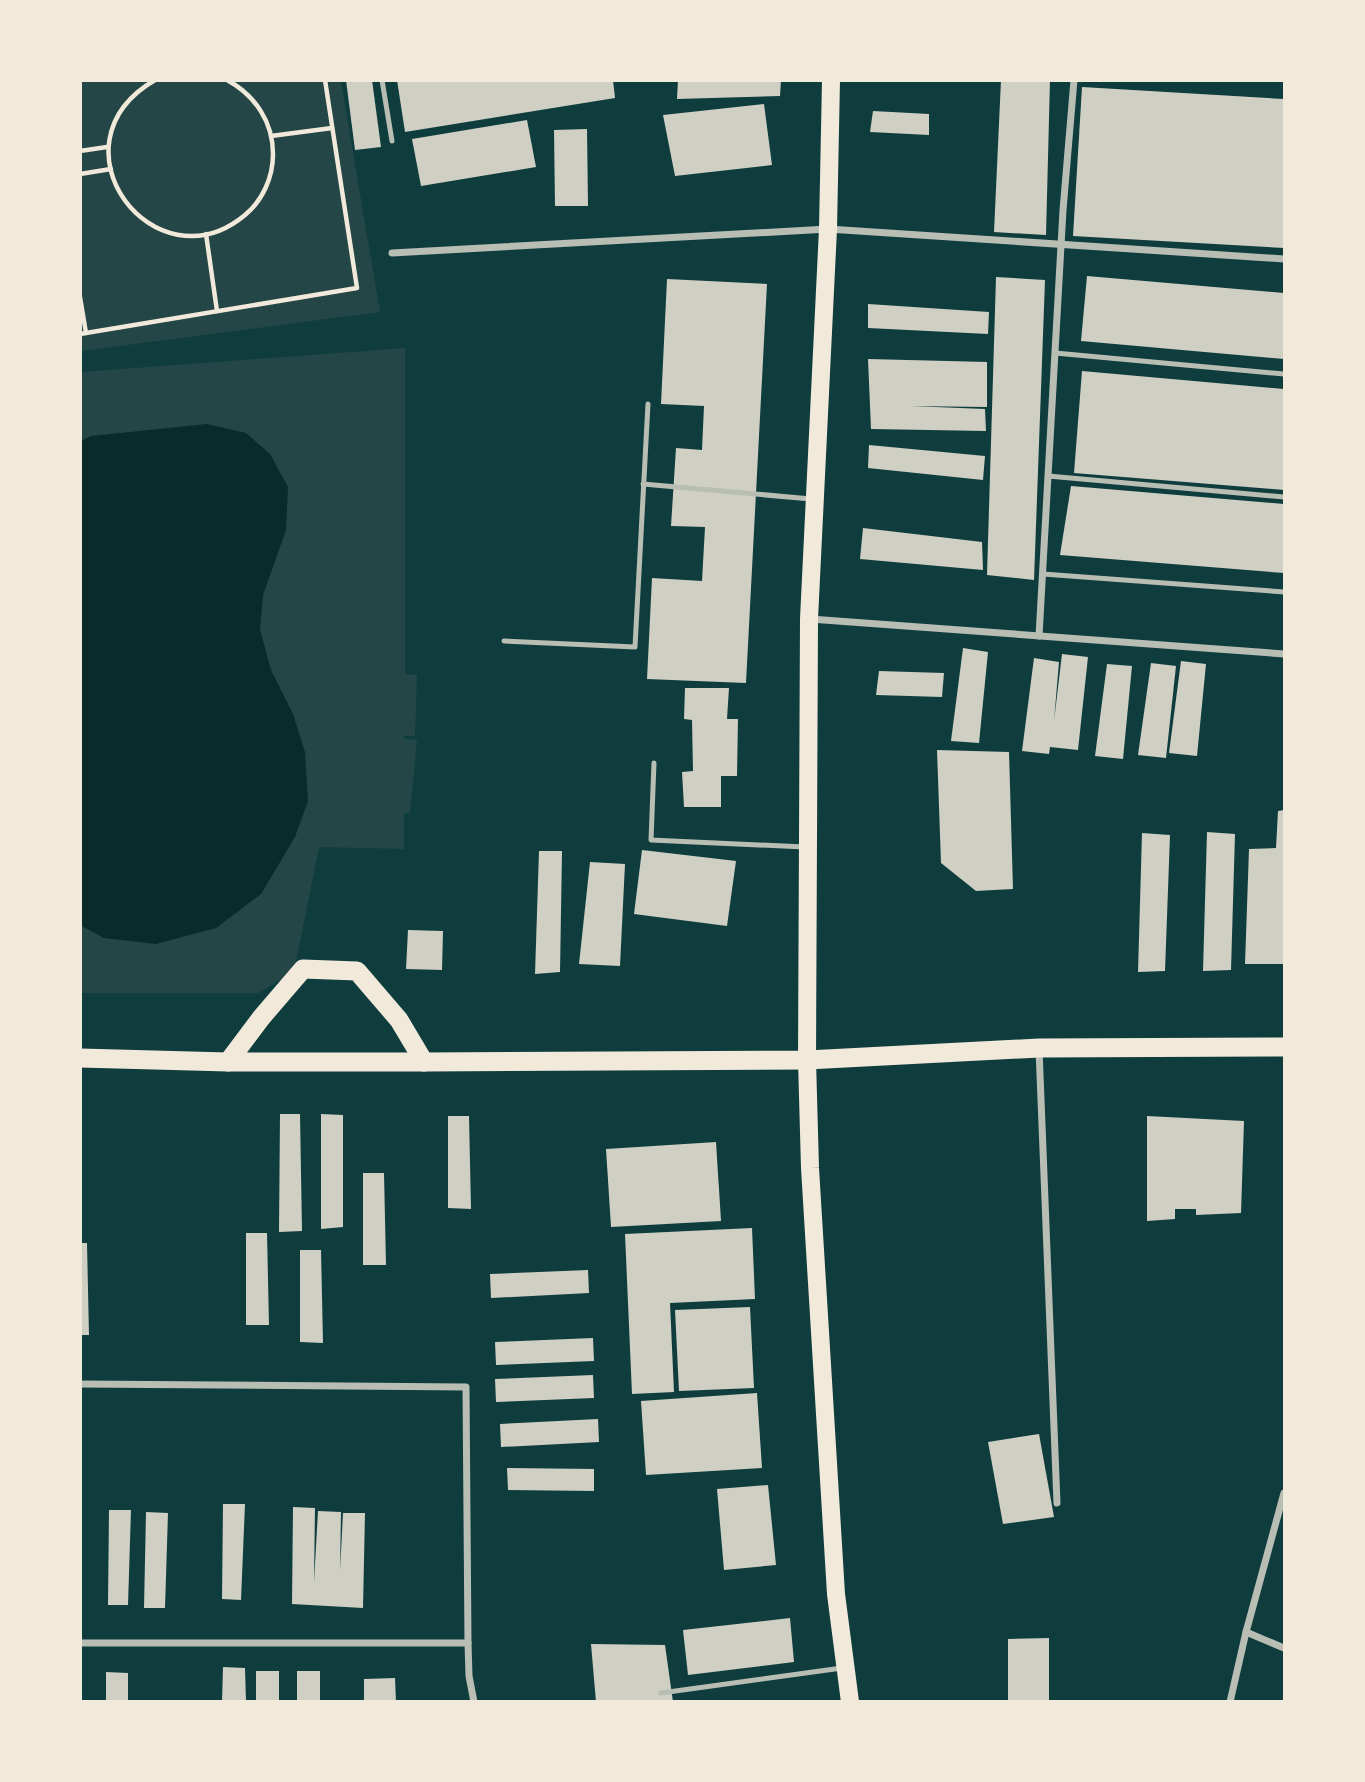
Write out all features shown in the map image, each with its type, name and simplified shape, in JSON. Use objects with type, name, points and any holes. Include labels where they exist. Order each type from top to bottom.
[{"type":"highway","points":[[228,1062],[303,969],[357,971],[399,1020],[424,1062]]},
{"type":"highway","points":[[80,1058],[228,1062],[807,1060],[1040,1048],[1284,1047]]},
{"type":"main road","points":[[831,80],[828,229],[809,619],[807,1060],[810,1168],[836,1594],[850,1702]]},
{"type":"street","points":[[1039,636],[1061,244],[1074,80]]},
{"type":"street","points":[[391,253],[828,229],[1284,259]]},
{"type":"street","points":[[809,619],[1284,654]]},
{"type":"street","points":[[1040,1048],[1057,1503]]},
{"type":"street","points":[[80,1384],[466,1387],[468,1643],[469,1676],[474,1702]]},
{"type":"street","points":[[1230,1702],[1284,1493]]},
{"type":"street","points":[[1246,1632],[1284,1648]]},
{"type":"street","points":[[80,1643],[468,1643]]},
{"type":"lane","points":[[382,80],[392,141]]},
{"type":"lane","points":[[1055,353],[1284,374]]},
{"type":"lane","points":[[504,641],[635,647],[648,404]]},
{"type":"lane","points":[[1048,476],[1284,496]]},
{"type":"lane","points":[[643,484],[815,500]]},
{"type":"lane","points":[[1042,574],[1284,592]]},
{"type":"lane","points":[[654,763],[651,840],[808,847]]},
{"type":"lane","points":[[661,1693],[845,1668]]},
{"type":"path","points":[[155,80],[131,97],[123,108],[107,147],[118,191],[124,201],[150,224],[171,233],[205,234],[236,222],[260,199],[272,168],[271,136],[259,107],[238,86],[227,80]]},
{"type":"path","points":[[80,298],[83,333],[357,288],[325,80]]},
{"type":"path","points":[[271,136],[332,128]]},
{"type":"path","points":[[80,151],[107,147]]},
{"type":"path","points":[[80,174],[111,169]]},
{"type":"path","points":[[205,234],[218,311]]},
{"type":"shaded area","points":[[80,81],[341,81],[380,312],[81,351]]},
{"type":"shaded area","points":[[405,348],[405,674],[417,675],[415,736],[404,736],[405,739],[417,740],[410,813],[404,813],[404,849],[319,847],[294,972],[258,993],[81,993],[81,372]]},
{"type":"shaded area","points":[[207,424],[246,433],[270,454],[288,487],[286,530],[263,595],[260,630],[271,670],[293,714],[305,752],[308,801],[295,837],[261,894],[216,928],[156,944],[104,938],[80,925],[81,441],[91,436]]},
{"type":"building","points":[[346,80],[372,80],[381,147],[355,150]]},
{"type":"building","points":[[397,80],[613,80],[615,98],[405,132]]},
{"type":"building","points":[[678,80],[781,80],[780,96],[677,99]]},
{"type":"building","points":[[1001,80],[1050,80],[1046,235],[994,232]]},
{"type":"building","points":[[1082,87],[1284,99],[1284,248],[1073,236]]},
{"type":"building","points":[[764,104],[772,165],[675,176],[663,115]]},
{"type":"building","points":[[873,111],[929,114],[929,135],[870,132]]},
{"type":"building","points":[[527,120],[536,167],[421,186],[412,139]]},
{"type":"building","points":[[587,129],[588,206],[555,206],[554,130]]},
{"type":"building","points":[[1087,276],[1284,293],[1284,359],[1081,341]]},
{"type":"building","points":[[996,277],[1045,280],[1034,580],[987,575]]},
{"type":"building","points":[[667,279],[767,284],[746,683],[647,679],[652,578],[702,581],[705,527],[671,526],[676,448],[702,450],[704,406],[661,404]]},
{"type":"building","points":[[868,304],[989,312],[988,334],[868,328]]},
{"type":"building","points":[[868,359],[987,362],[987,407],[911,406],[985,409],[986,431],[871,429]]},
{"type":"building","points":[[1082,371],[1284,389],[1284,490],[1074,473]]},
{"type":"building","points":[[869,445],[985,456],[983,480],[868,468]]},
{"type":"building","points":[[1071,486],[1284,504],[1284,573],[1060,555]]},
{"type":"building","points":[[863,528],[982,542],[983,570],[860,559]]},
{"type":"building","points":[[963,648],[988,652],[979,743],[951,741]]},
{"type":"building","points":[[1062,654],[1088,657],[1078,750],[1050,747],[1049,754],[1022,751],[1034,658],[1059,662],[1054,721]]},
{"type":"building","points":[[1181,661],[1206,664],[1197,756],[1169,753]]},
{"type":"building","points":[[1151,663],[1176,666],[1166,758],[1138,755]]},
{"type":"building","points":[[1107,664],[1132,666],[1123,759],[1095,756]]},
{"type":"building","points":[[879,671],[944,673],[942,697],[876,695]]},
{"type":"building","points":[[685,688],[729,688],[727,719],[738,719],[737,776],[721,776],[721,807],[684,807],[682,772],[693,771],[692,720],[684,719]]},
{"type":"building","points":[[937,750],[1009,752],[1013,889],[976,891],[941,863]]},
{"type":"building","points":[[1284,810],[1284,964],[1245,964],[1249,849],[1276,848],[1278,811]]},
{"type":"building","points":[[1207,832],[1235,834],[1231,970],[1203,971]]},
{"type":"building","points":[[1142,833],[1170,835],[1165,971],[1138,972]]},
{"type":"building","points":[[642,850],[736,861],[727,926],[634,914]]},
{"type":"building","points":[[539,851],[562,851],[560,972],[535,974]]},
{"type":"building","points":[[590,862],[625,864],[620,966],[579,964]]},
{"type":"building","points":[[408,930],[443,931],[442,970],[406,969]]},
{"type":"building","points":[[280,1114],[300,1114],[302,1231],[279,1232]]},
{"type":"building","points":[[321,1114],[343,1115],[343,1227],[321,1229]]},
{"type":"building","points":[[448,1116],[469,1116],[471,1209],[448,1208]]},
{"type":"building","points":[[1147,1116],[1244,1121],[1241,1213],[1196,1215],[1196,1209],[1175,1209],[1175,1219],[1147,1221]]},
{"type":"building","points":[[716,1142],[721,1221],[611,1227],[606,1149]]},
{"type":"building","points":[[363,1173],[384,1173],[386,1265],[363,1265]]},
{"type":"building","points":[[752,1228],[755,1299],[670,1303],[674,1392],[632,1394],[625,1234]]},
{"type":"building","points":[[246,1233],[267,1233],[269,1325],[246,1325]]},
{"type":"building","points":[[80,1243],[87,1243],[89,1335],[80,1335]]},
{"type":"building","points":[[300,1250],[321,1250],[323,1343],[300,1342]]},
{"type":"building","points":[[588,1270],[589,1293],[491,1298],[490,1274]]},
{"type":"building","points":[[750,1307],[754,1388],[679,1391],[675,1310]]},
{"type":"building","points":[[593,1338],[594,1361],[496,1365],[495,1342]]},
{"type":"building","points":[[593,1375],[594,1398],[496,1402],[495,1379]]},
{"type":"building","points":[[757,1393],[762,1468],[646,1475],[641,1401]]},
{"type":"building","points":[[598,1419],[599,1442],[501,1447],[500,1424]]},
{"type":"building","points":[[1039,1434],[1054,1517],[1003,1524],[988,1442]]},
{"type":"building","points":[[507,1468],[594,1469],[594,1491],[508,1490]]},
{"type":"building","points":[[768,1485],[776,1565],[724,1570],[717,1489]]},
{"type":"building","points":[[223,1504],[245,1504],[241,1600],[222,1599]]},
{"type":"building","points":[[293,1507],[315,1508],[314,1582],[318,1511],[341,1512],[340,1571],[343,1513],[365,1513],[363,1608],[292,1604]]},
{"type":"building","points":[[109,1510],[131,1510],[128,1605],[108,1605]]},
{"type":"building","points":[[146,1512],[168,1513],[165,1608],[144,1608]]},
{"type":"building","points":[[790,1618],[794,1662],[688,1675],[683,1630]]},
{"type":"building","points":[[1049,1638],[1049,1702],[1008,1702],[1008,1639]]},
{"type":"building","points":[[591,1644],[665,1645],[673,1702],[596,1702]]},
{"type":"building","points":[[223,1667],[245,1668],[246,1702],[222,1702]]},
{"type":"building","points":[[256,1671],[279,1671],[279,1702],[256,1702]]},
{"type":"building","points":[[297,1671],[320,1671],[320,1702],[297,1702]]},
{"type":"building","points":[[106,1672],[128,1673],[128,1702],[106,1702]]},
{"type":"building","points":[[395,1678],[396,1702],[364,1702],[364,1679]]}]
